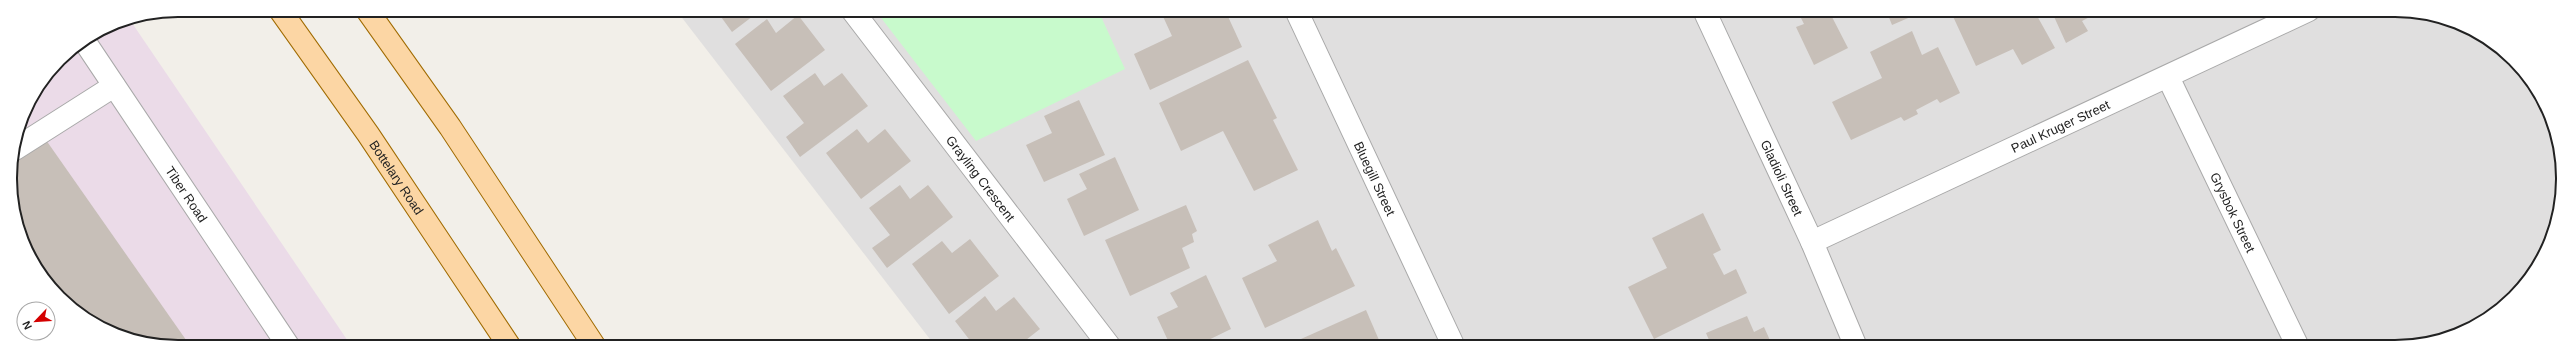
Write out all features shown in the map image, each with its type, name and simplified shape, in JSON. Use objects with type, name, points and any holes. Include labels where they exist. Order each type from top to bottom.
[{"type":"main road","name":"Bottelary Road","points":[[285,17],[368,134],[505,340]]},
{"type":"main road","points":[[372,17],[450,127],[590,340]]},
{"type":"street","name":"Grayling Crescent","points":[[857,17],[1105,340]]},
{"type":"street","name":"Bluegill Street","points":[[1299,17],[1451,340]]},
{"type":"street","name":"Gladioli Street","points":[[1707,17],[1812,242],[1853,340]]},
{"type":"street","name":"Paul Kruger Street","points":[[1812,242],[2294,17]]},
{"type":"street","name":"Tiber Road","points":[[87,45],[284,340]]},
{"type":"street","name":"Grysbok Street","points":[[2168,77],[2295,340]]},
{"type":"street","points":[[20,146],[114,86]]},
{"type":"shaded area","points":[[681,17],[2405,17],[2426,20],[2456,29],[2484,44],[2509,64],[2529,89],[2544,117],[2555,157],[2556,189],[2553,210],[2544,240],[2523,277],[2509,293],[2484,313],[2456,328],[2416,339],[931,340]]},
{"type":"shaded area","points":[[133,24],[347,340],[168,340],[147,337],[117,328],[89,313],[64,293],[50,277],[29,240],[18,200],[18,157],[29,117],[44,89],[64,64],[89,44],[117,29]]},
{"type":"green space","points":[[880,17],[1101,17],[1125,69],[976,141]]},
{"type":"building","points":[[721,17],[752,17],[732,32]]},
{"type":"building","points":[[796,17],[800,17],[825,50],[771,91],[735,44],[767,19],[776,33]]},
{"type":"building","points":[[1163,17],[1228,17],[1242,47],[1150,90],[1134,54],[1172,36]]},
{"type":"building","points":[[1800,17],[1832,17],[1848,48],[1814,65],[1796,27],[1804,24]]},
{"type":"building","points":[[1889,17],[1910,17],[1892,25]]},
{"type":"building","points":[[1953,17],[2038,17],[2055,48],[2022,65],[2013,49],[1976,66]]},
{"type":"building","points":[[2054,17],[2090,17],[2082,21],[2088,31],[2066,43]]},
{"type":"building","points":[[1912,31],[1922,55],[1938,47],[1960,93],[1940,103],[1937,99],[1916,110],[1918,114],[1904,121],[1901,117],[1851,140],[1832,102],[1882,78],[1870,52]]},
{"type":"building","points":[[1248,60],[1277,118],[1273,120],[1298,170],[1254,191],[1223,131],[1181,151],[1159,103]]},
{"type":"building","points":[[815,73],[824,86],[842,73],[868,106],[800,157],[786,137],[804,123],[783,96]]},
{"type":"building","points":[[1079,100],[1105,155],[1044,182],[1026,145],[1052,133],[1044,116]]},
{"type":"building","points":[[857,129],[868,143],[885,129],[911,161],[861,199],[826,153]]},
{"type":"building","points":[[46,140],[186,340],[157,339],[117,328],[89,313],[64,293],[44,268],[29,240],[18,200],[18,160]]},
{"type":"building","points":[[1115,157],[1139,210],[1084,236],[1067,199],[1087,189],[1079,174]]},
{"type":"building","points":[[900,185],[910,199],[928,185],[953,217],[887,268],[872,248],[890,235],[869,208]]},
{"type":"building","points":[[1186,205],[1197,231],[1192,234],[1194,242],[1182,248],[1190,268],[1130,296],[1105,240]]},
{"type":"building","points":[[1703,213],[1721,250],[1713,254],[1724,275],[1736,269],[1747,293],[1654,339],[1628,287],[1667,268],[1652,238]]},
{"type":"building","points":[[1318,220],[1332,251],[1336,248],[1355,286],[1265,328],[1242,278],[1277,261],[1268,245]]},
{"type":"building","points":[[970,239],[999,276],[949,314],[912,264],[942,241],[952,253]]},
{"type":"building","points":[[1206,275],[1231,329],[1208,340],[1168,340],[1157,317],[1178,307],[1170,293]]},
{"type":"building","points":[[985,296],[996,311],[1014,297],[1040,329],[1026,340],[970,340],[955,321]]},
{"type":"building","points":[[1366,310],[1379,340],[1299,340]]},
{"type":"building","points":[[1747,316],[1754,332],[1764,327],[1770,340],[1709,340],[1706,333]]}]
